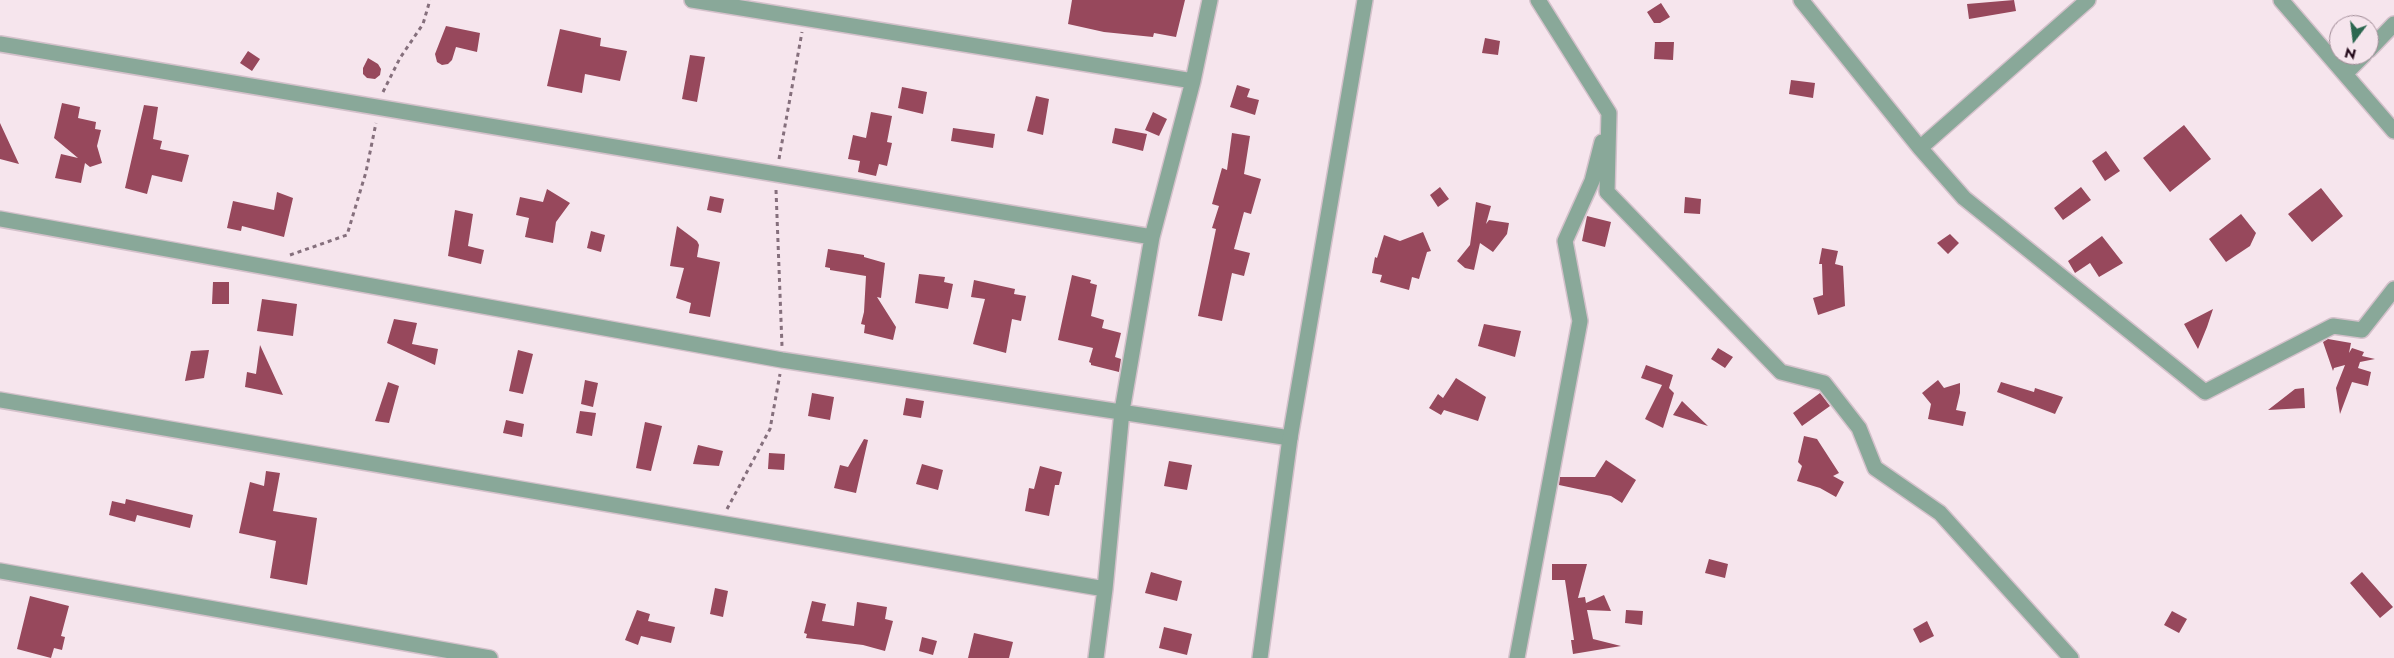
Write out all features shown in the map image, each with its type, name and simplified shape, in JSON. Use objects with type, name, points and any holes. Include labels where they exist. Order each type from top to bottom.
[{"type":"street","points":[[692,0],[804,20],[1193,81]]},
{"type":"street","points":[[1096,658],[1105,589],[1122,412],[1152,237],[1193,81],[1210,0]]},
{"type":"street","points":[[1260,658],[1290,438],[1326,218],[1365,0]]},
{"type":"street","points":[[1538,0],[1609,113],[1607,192],[1781,372],[1824,383],[1859,428],[1875,468],[1940,513],[2071,658]]},
{"type":"street","points":[[1801,0],[1920,148],[1964,198],[2205,392],[2333,326],[2362,330],[2394,289]]},
{"type":"street","points":[[1920,148],[2088,0]]},
{"type":"street","points":[[2281,0],[2346,73],[2394,131]]},
{"type":"street","points":[[2379,40],[2394,24]]},
{"type":"street","points":[[0,44],[1152,237]]},
{"type":"street","points":[[2346,73],[2354,65]]},
{"type":"street","points":[[1517,658],[1580,321],[1565,241],[1592,181],[1609,113]]},
{"type":"street","points":[[0,219],[782,360],[1290,438]]},
{"type":"street","points":[[0,400],[1105,589]]},
{"type":"street","points":[[0,571],[490,658]]},
{"type":"path","points":[[287,256],[347,234],[366,172],[379,107],[386,84],[400,58],[423,24],[430,0]]},
{"type":"path","points":[[720,523],[770,429],[782,360],[776,174],[804,20]]},
{"type":"building","points":[[1072,0],[1185,0],[1176,37],[1154,33],[1153,37],[1104,32],[1068,24]]},
{"type":"building","points":[[2014,0],[2016,11],[1969,19],[1967,4]]},
{"type":"building","points":[[1661,3],[1670,17],[1660,23],[1654,23],[1647,12]]},
{"type":"building","points":[[446,26],[480,33],[477,52],[456,47],[452,60],[448,64],[442,65],[437,62],[435,54]]},
{"type":"building","points":[[560,29],[601,38],[600,46],[627,51],[620,81],[585,74],[582,93],[547,86]]},
{"type":"building","points":[[1485,38],[1500,41],[1498,55],[1482,53]]},
{"type":"building","points":[[1655,42],[1674,42],[1673,60],[1654,59]]},
{"type":"building","points":[[248,51],[260,59],[252,71],[240,63]]},
{"type":"building","points":[[690,55],[705,57],[697,102],[682,99]]},
{"type":"building","points":[[368,58],[378,64],[381,69],[380,75],[375,79],[367,78],[363,74],[363,68]]},
{"type":"building","points":[[1791,80],[1815,83],[1813,98],[1789,94]]},
{"type":"building","points":[[1237,85],[1250,89],[1247,97],[1259,100],[1255,115],[1230,107]]},
{"type":"building","points":[[902,87],[927,92],[923,114],[898,108]]},
{"type":"building","points":[[1036,96],[1049,99],[1043,135],[1027,131]]},
{"type":"building","points":[[62,103],[80,107],[78,118],[96,122],[95,129],[101,130],[97,146],[102,163],[90,167],[85,163],[81,183],[55,178],[61,154],[78,158],[54,138]]},
{"type":"building","points":[[144,105],[158,107],[153,139],[162,141],[160,149],[189,155],[182,182],[152,175],[147,194],[125,188]]},
{"type":"building","points":[[871,112],[892,116],[887,142],[892,143],[887,166],[879,164],[876,176],[858,172],[860,161],[848,159],[853,135],[866,138]]},
{"type":"building","points":[[1153,112],[1167,119],[1159,136],[1145,130]]},
{"type":"building","points":[[0,123],[19,164],[0,159]]},
{"type":"building","points":[[2184,125],[2211,159],[2170,192],[2143,158]]},
{"type":"building","points":[[953,128],[995,134],[993,148],[951,141]]},
{"type":"building","points":[[1115,128],[1147,134],[1143,151],[1112,143]]},
{"type":"building","points":[[1232,133],[1250,136],[1244,174],[1261,179],[1251,214],[1244,212],[1234,249],[1250,253],[1244,276],[1232,273],[1222,321],[1198,316],[1216,229],[1212,228],[1219,206],[1212,204],[1222,168],[1227,170]]},
{"type":"building","points":[[2106,151],[2120,171],[2105,181],[2092,161]]},
{"type":"building","points":[[1440,187],[1449,199],[1438,207],[1430,195]]},
{"type":"building","points":[[2081,187],[2091,200],[2063,220],[2054,208]]},
{"type":"building","points":[[2321,188],[2343,216],[2312,242],[2288,214]]},
{"type":"building","points":[[547,189],[570,203],[556,222],[553,243],[525,237],[529,218],[516,215],[520,197],[543,202]]},
{"type":"building","points":[[277,192],[293,198],[284,237],[242,226],[241,231],[227,228],[233,201],[274,210]]},
{"type":"building","points":[[710,196],[724,199],[721,213],[707,210]]},
{"type":"building","points":[[1685,197],[1701,199],[1700,214],[1684,213]]},
{"type":"building","points":[[1476,202],[1491,206],[1486,224],[1489,220],[1509,223],[1507,234],[1493,252],[1480,243],[1474,270],[1465,268],[1457,261],[1470,245]]},
{"type":"building","points":[[455,210],[473,214],[468,246],[484,250],[481,264],[448,256]]},
{"type":"building","points":[[2241,214],[2256,233],[2250,246],[2226,262],[2209,239]]},
{"type":"building","points":[[1587,216],[1611,222],[1605,247],[1582,241]]},
{"type":"building","points":[[677,226],[697,241],[699,245],[697,257],[720,262],[710,317],[689,313],[691,303],[676,298],[684,268],[670,266]]},
{"type":"building","points":[[591,231],[605,235],[601,252],[587,248]]},
{"type":"building","points":[[1423,232],[1431,251],[1427,252],[1419,279],[1412,277],[1409,290],[1380,282],[1382,275],[1372,273],[1375,257],[1377,258],[1384,235],[1400,241]]},
{"type":"building","points":[[1950,234],[1959,243],[1948,254],[1937,243]]},
{"type":"building","points":[[2102,236],[2123,263],[2099,277],[2090,263],[2075,273],[2068,261]]},
{"type":"building","points":[[1822,248],[1838,251],[1835,264],[1843,266],[1845,306],[1818,315],[1813,298],[1823,295],[1822,264],[1819,264]]},
{"type":"building","points":[[828,249],[864,255],[864,257],[885,263],[881,298],[877,297],[896,327],[893,340],[864,333],[865,325],[861,324],[864,312],[866,276],[830,270],[830,268],[825,267]]},
{"type":"building","points":[[919,274],[945,277],[944,282],[953,284],[948,309],[915,303]]},
{"type":"building","points":[[1072,275],[1091,280],[1090,283],[1097,285],[1091,316],[1104,320],[1102,328],[1121,333],[1115,357],[1121,359],[1119,372],[1091,365],[1089,362],[1093,348],[1058,340]]},
{"type":"building","points":[[974,280],[1015,289],[1014,294],[1026,296],[1021,321],[1012,319],[1006,353],[973,344],[985,299],[971,297]]},
{"type":"building","points":[[213,282],[229,282],[229,304],[212,304]]},
{"type":"building","points":[[262,299],[297,304],[293,336],[257,331]]},
{"type":"building","points":[[2213,309],[2207,327],[2198,349],[2184,324]]},
{"type":"building","points":[[394,319],[417,323],[412,344],[438,349],[435,365],[387,343]]},
{"type":"building","points":[[1484,324],[1521,331],[1515,357],[1478,346]]},
{"type":"building","points":[[2328,339],[2351,343],[2349,353],[2352,348],[2364,352],[2362,356],[2375,359],[2360,362],[2358,368],[2371,372],[2368,386],[2352,382],[2340,414],[2336,388],[2345,365],[2334,368],[2333,371],[2323,342]]},
{"type":"building","points":[[260,345],[283,395],[245,387],[247,372],[256,374]]},
{"type":"building","points":[[1718,348],[1733,357],[1725,368],[1711,359]]},
{"type":"building","points":[[209,350],[204,378],[185,381],[191,351]]},
{"type":"building","points":[[518,350],[533,354],[523,394],[509,391]]},
{"type":"building","points":[[1646,365],[1673,375],[1669,388],[1674,393],[1663,428],[1645,419],[1662,385],[1641,378]]},
{"type":"building","points":[[1456,378],[1486,397],[1478,421],[1444,410],[1441,415],[1429,408],[1438,394],[1443,398]]},
{"type":"building","points":[[585,380],[598,383],[593,407],[581,404]]},
{"type":"building","points":[[1938,380],[1944,388],[1960,383],[1956,410],[1966,412],[1963,426],[1928,419],[1931,404],[1922,393]]},
{"type":"building","points":[[388,382],[399,386],[389,423],[375,421]]},
{"type":"building","points":[[2001,382],[2034,392],[2035,388],[2063,397],[2055,414],[1997,392]]},
{"type":"building","points":[[2304,388],[2305,408],[2268,410],[2295,389]]},
{"type":"building","points":[[812,393],[834,397],[830,420],[808,416]]},
{"type":"building","points":[[1820,393],[1830,406],[1802,426],[1793,413]]},
{"type":"building","points":[[906,398],[924,401],[921,418],[903,415]]},
{"type":"building","points":[[1682,401],[1708,426],[1673,415]]},
{"type":"building","points":[[580,411],[596,413],[592,436],[576,433]]},
{"type":"building","points":[[506,420],[524,424],[522,437],[503,433]]},
{"type":"building","points":[[645,422],[662,426],[651,471],[636,468]]},
{"type":"building","points":[[1804,436],[1817,439],[1839,473],[1833,476],[1844,482],[1836,497],[1820,488],[1797,481],[1802,466],[1798,462]]},
{"type":"building","points":[[864,439],[868,440],[856,493],[834,488],[840,465],[848,467]]},
{"type":"building","points":[[698,445],[723,451],[719,466],[693,464]]},
{"type":"building","points":[[769,453],[785,454],[784,470],[768,469]]},
{"type":"building","points":[[1606,460],[1636,480],[1622,503],[1611,496],[1559,485],[1560,477],[1595,477]]},
{"type":"building","points":[[1169,461],[1192,465],[1187,490],[1164,486]]},
{"type":"building","points":[[922,464],[943,470],[938,490],[916,484]]},
{"type":"building","points":[[1040,466],[1062,472],[1059,485],[1055,485],[1049,516],[1025,511],[1029,488],[1034,489]]},
{"type":"building","points":[[266,471],[280,473],[273,511],[317,518],[307,585],[270,578],[276,541],[239,533],[250,482],[264,486]]},
{"type":"building","points":[[126,499],[193,515],[190,528],[137,515],[135,522],[109,515],[112,501],[125,504]]},
{"type":"building","points":[[1709,559],[1728,564],[1725,578],[1705,573]]},
{"type":"building","points":[[1552,564],[1587,564],[1578,598],[1585,597],[1586,603],[1604,595],[1611,611],[1587,610],[1593,639],[1621,646],[1573,654],[1571,640],[1574,640],[1565,580],[1552,580]]},
{"type":"building","points":[[1151,572],[1182,581],[1177,601],[1145,593]]},
{"type":"building","points":[[2362,572],[2393,607],[2380,618],[2350,583]]},
{"type":"building","points":[[715,588],[728,591],[723,617],[710,614]]},
{"type":"building","points":[[30,596],[69,606],[61,636],[65,637],[62,650],[54,648],[51,658],[17,649]]},
{"type":"building","points":[[812,601],[826,604],[822,621],[854,626],[857,602],[887,607],[885,619],[893,621],[885,651],[863,645],[806,638],[807,634],[804,633]]},
{"type":"building","points":[[637,610],[650,614],[648,621],[675,627],[671,643],[641,636],[638,645],[625,640]]},
{"type":"building","points":[[1626,610],[1643,611],[1642,625],[1625,623]]},
{"type":"building","points":[[2172,611],[2187,619],[2179,633],[2164,625]]},
{"type":"building","points":[[1927,621],[1934,636],[1920,643],[1913,629]]},
{"type":"building","points":[[1164,627],[1192,634],[1187,655],[1159,648]]},
{"type":"building","points":[[974,633],[1013,642],[1009,658],[968,658]]},
{"type":"building","points":[[922,637],[937,641],[933,655],[919,651]]}]
